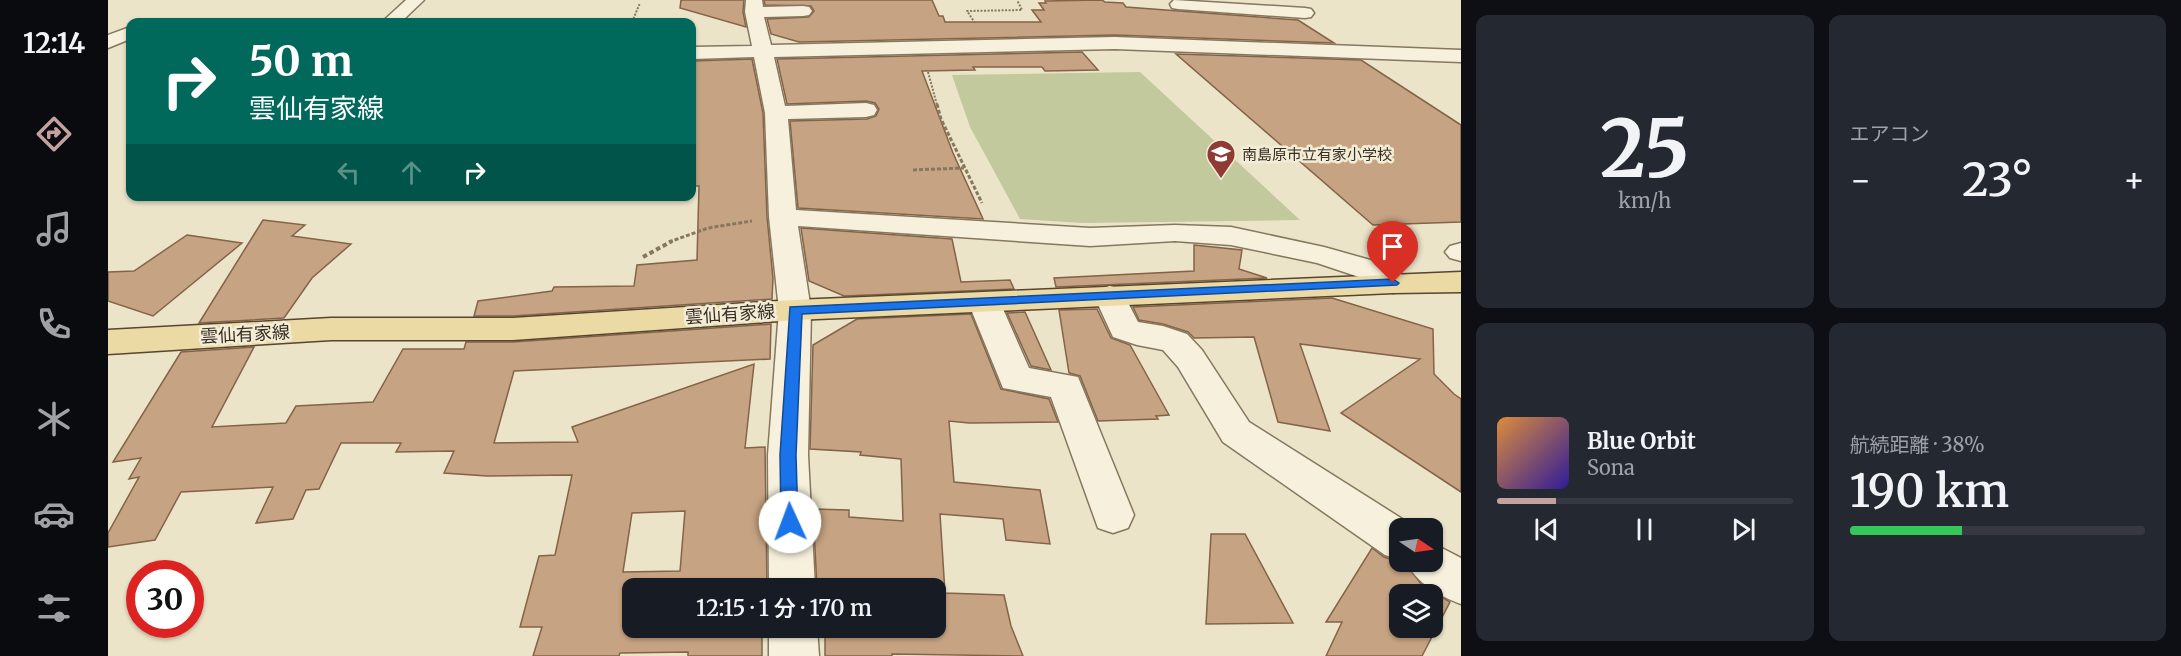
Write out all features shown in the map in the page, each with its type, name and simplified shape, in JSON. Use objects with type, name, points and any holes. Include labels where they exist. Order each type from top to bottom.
[{"type":"main road","name":"雲仙有家線","points":[[108,342],[331,329],[513,329],[795,310],[1393,283],[1461,282]]},
{"type":"street","points":[[389,18],[416,0]]},
{"type":"street","points":[[1288,0],[1358,51]]},
{"type":"street","points":[[1178,4],[1249,5],[1305,13]]},
{"type":"street","points":[[792,578],[788,455],[795,310],[783,217],[776,113],[754,6],[803,11]]},
{"type":"street","points":[[1293,31],[1314,50]]},
{"type":"street","points":[[108,42],[126,35]]},
{"type":"street","points":[[696,53],[1115,42],[1461,56]]},
{"type":"street","points":[[108,52],[126,53]]},
{"type":"street","points":[[776,113],[866,110]]},
{"type":"street","points":[[783,217],[1090,237],[1175,233],[1232,236],[1324,256],[1370,270],[1393,283]]},
{"type":"street","points":[[1110,296],[1125,329],[1130,332],[1165,337],[1182,349],[1236,432],[1389,534]]},
{"type":"street","points":[[984,302],[1016,379],[1065,386],[1113,515]]},
{"type":"street","points":[[1443,571],[1461,583]]},
{"type":"street","points":[[793,638],[794,656]]},
{"type":"path","points":[[979,28],[968,11],[1022,10],[1017,0]]},
{"type":"path","points":[[634,18],[640,3]]},
{"type":"path","points":[[921,48],[941,119],[996,231]]},
{"type":"path","points":[[913,170],[964,168]]},
{"type":"path","points":[[643,257],[668,240],[710,228],[783,217]]},
{"type":"green space","points":[[1140,72],[1300,220],[1082,223],[1020,219],[970,127],[952,75]]},
{"type":"building","points":[[681,0],[744,0],[743,12],[746,27],[680,8]]},
{"type":"building","points":[[764,0],[932,0],[939,16],[943,16],[945,22],[1041,22],[1032,10],[1044,10],[1039,3],[1102,0],[1123,3],[1126,7],[1298,20],[1334,43],[1115,35],[799,42],[771,34],[767,19],[809,17],[814,11],[811,6],[765,5]]},
{"type":"building","points":[[1082,52],[1098,70],[1045,71],[1042,67],[973,67],[975,70],[922,71],[953,153],[983,219],[798,208],[790,121],[867,119],[876,116],[879,109],[875,103],[866,101],[787,104],[777,59]]},
{"type":"building","points":[[1176,54],[1361,60],[1461,125],[1461,222],[1373,225]]},
{"type":"building","points":[[752,59],[763,113],[767,217],[773,278],[772,299],[513,316],[474,316],[478,301],[552,291],[554,287],[634,286],[637,265],[697,260],[699,186],[696,186],[696,61]]},
{"type":"building","points":[[263,220],[305,225],[292,236],[351,244],[312,278],[284,318],[199,323]]},
{"type":"building","points":[[801,228],[952,239],[961,282],[1010,280],[1014,289],[844,296],[809,281]]},
{"type":"building","points":[[187,235],[242,243],[153,316],[108,301],[108,272],[134,271]]},
{"type":"building","points":[[1194,245],[1242,250],[1239,269],[1267,278],[1056,287],[1054,278],[1194,271]]},
{"type":"building","points":[[1332,298],[1433,329],[1434,374],[1461,399],[1461,492],[1341,413],[1420,359],[1300,344],[1330,431],[1278,422],[1254,337],[1194,338],[1188,332],[1163,324],[1139,320],[1133,307]]},
{"type":"building","points":[[1097,309],[1111,338],[1130,345],[1169,415],[1156,416],[1158,419],[1098,421],[1080,376],[1069,373],[1059,310]]},
{"type":"building","points":[[1025,312],[1051,370],[1031,366],[1007,313]]},
{"type":"building","points":[[971,314],[1001,389],[1049,399],[1058,422],[969,423],[949,421],[954,482],[1040,490],[1050,544],[1006,540],[1003,519],[940,514],[944,578],[816,578],[813,509],[849,510],[849,517],[903,521],[901,459],[860,455],[861,452],[810,449],[813,345],[857,319]]},
{"type":"building","points":[[771,324],[770,359],[514,371],[494,443],[578,442],[572,427],[754,364],[745,448],[765,447],[767,578],[622,578],[622,638],[762,638],[762,656],[688,656],[688,652],[620,653],[619,656],[533,656],[542,627],[520,627],[539,556],[555,555],[572,475],[487,476],[444,473],[454,451],[396,452],[401,443],[341,443],[319,489],[306,490],[293,519],[256,523],[273,487],[181,492],[155,540],[108,547],[108,533],[139,477],[129,479],[141,458],[113,462],[181,352],[254,347],[212,427],[286,423],[296,406],[373,402],[403,349],[464,349],[466,342],[513,342]],"holes":[[[685,511],[680,571],[623,572],[632,513]]]},
{"type":"building","points":[[1211,534],[1245,534],[1293,623],[1206,624]]},
{"type":"building","points":[[1372,548],[1389,559],[1389,572],[1412,572],[1421,584],[1389,584],[1389,638],[1431,638],[1422,656],[1326,656],[1342,622],[1326,622]]},
{"type":"building","points":[[946,593],[1004,595],[1011,626],[1023,656],[892,654],[892,656],[825,656],[825,638],[946,638]]},
{"type":"building","points":[[1443,598],[1450,602],[1443,616]]},
{"type":"place","name":"南島原市立有家小学校","points":[[1221,180]]},
{"type":"route","points":[[790,522],[788,455],[795,310],[1393,283]]}]
